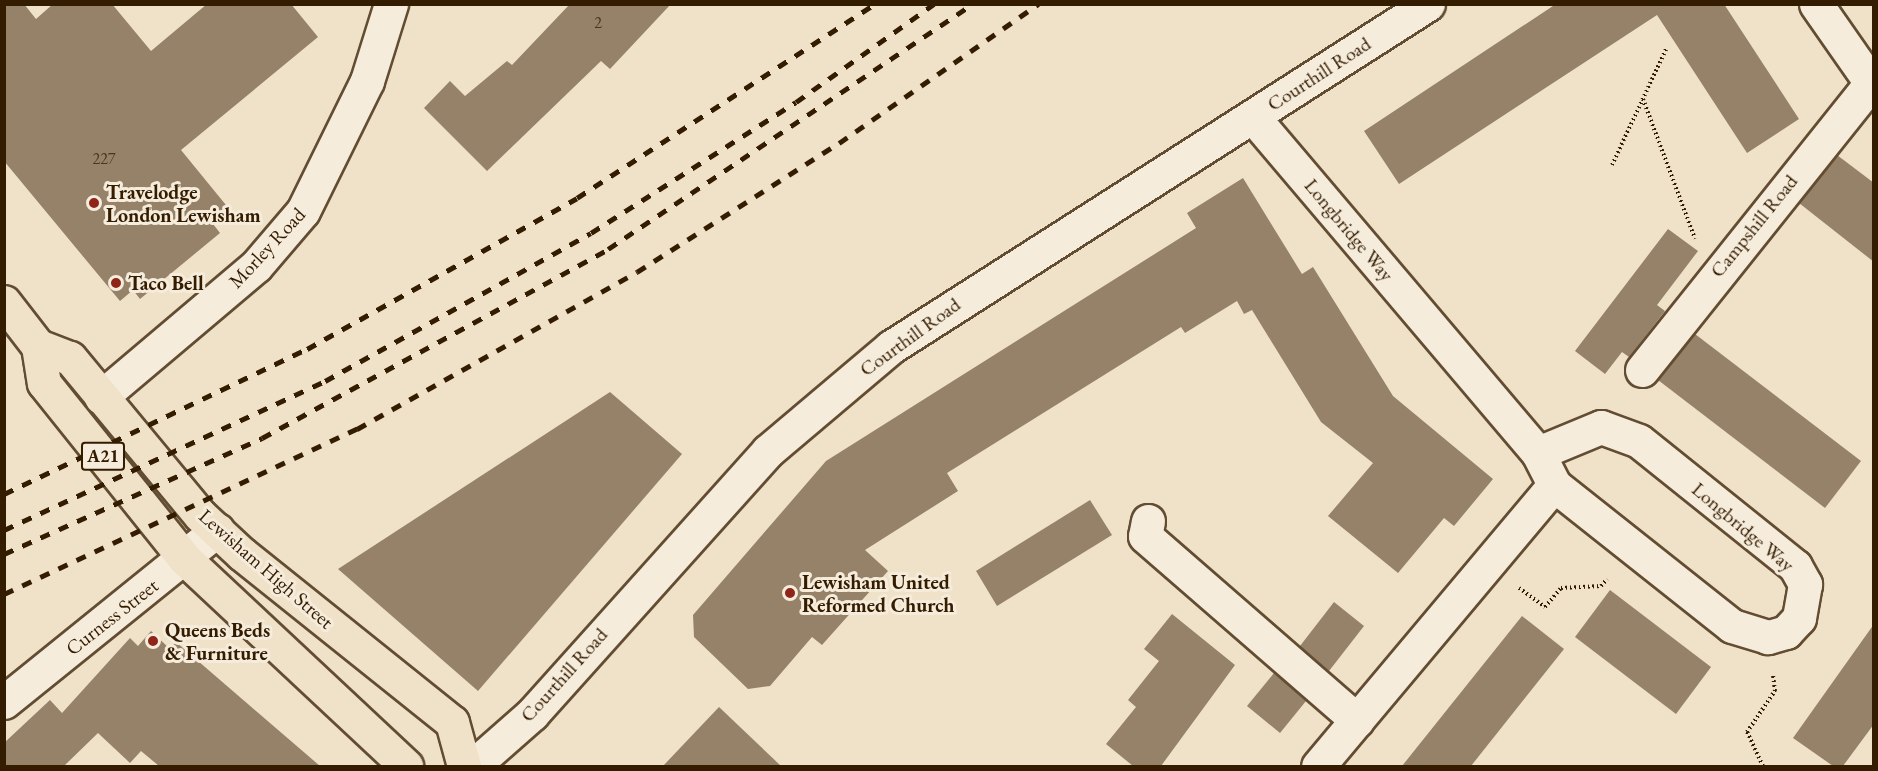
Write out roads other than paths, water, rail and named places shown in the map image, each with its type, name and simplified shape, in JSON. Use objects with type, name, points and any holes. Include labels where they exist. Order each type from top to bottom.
[{"type":"highway","name":"A21","points":[[4,302],[38,346],[44,383],[185,559],[406,766]]},
{"type":"highway","name":"Lewisham High Street","points":[[38,346],[70,358],[101,398],[217,530],[452,722],[464,766]]},
{"type":"street","name":"Courthill Road","points":[[473,766],[532,714],[768,451],[891,347],[985,284],[1253,117],[1428,4]]},
{"type":"street","name":"Campshill Road","points":[[1642,370],[1723,264],[1872,83],[1816,4]]},
{"type":"street","name":"Morley Road","points":[[101,398],[256,266],[303,211],[353,113],[392,5]]},
{"type":"street","name":"Longbridge Way","points":[[1253,117],[1538,453],[1554,485],[1732,626],[1768,637],[1786,632],[1799,618],[1806,602],[1800,575],[1639,441],[1601,427],[1538,453]]},
{"type":"street","points":[[1318,766],[1554,485]]},
{"type":"street","points":[[1148,521],[1145,536],[1357,720]]},
{"type":"street","name":"Curness Street","points":[[4,702],[185,559],[217,530]]},
{"type":"railway","points":[[4,494],[307,349],[577,198],[875,4]]},
{"type":"railway","points":[[4,530],[325,381],[591,233],[796,102],[934,4]]},
{"type":"railway","points":[[4,554],[262,438],[608,249],[973,4]]},
{"type":"railway","points":[[4,594],[357,429],[637,272],[839,143],[1038,4]]},
{"type":"place","name":"Travelodge London Lewisham","points":[[94,203]]},
{"type":"place","name":"Taco Bell","points":[[116,283]]},
{"type":"place","name":"Lewisham United Reformed Church","points":[[790,593]]},
{"type":"place","name":"Queens Beds & Furniture","points":[[153,641]]}]
